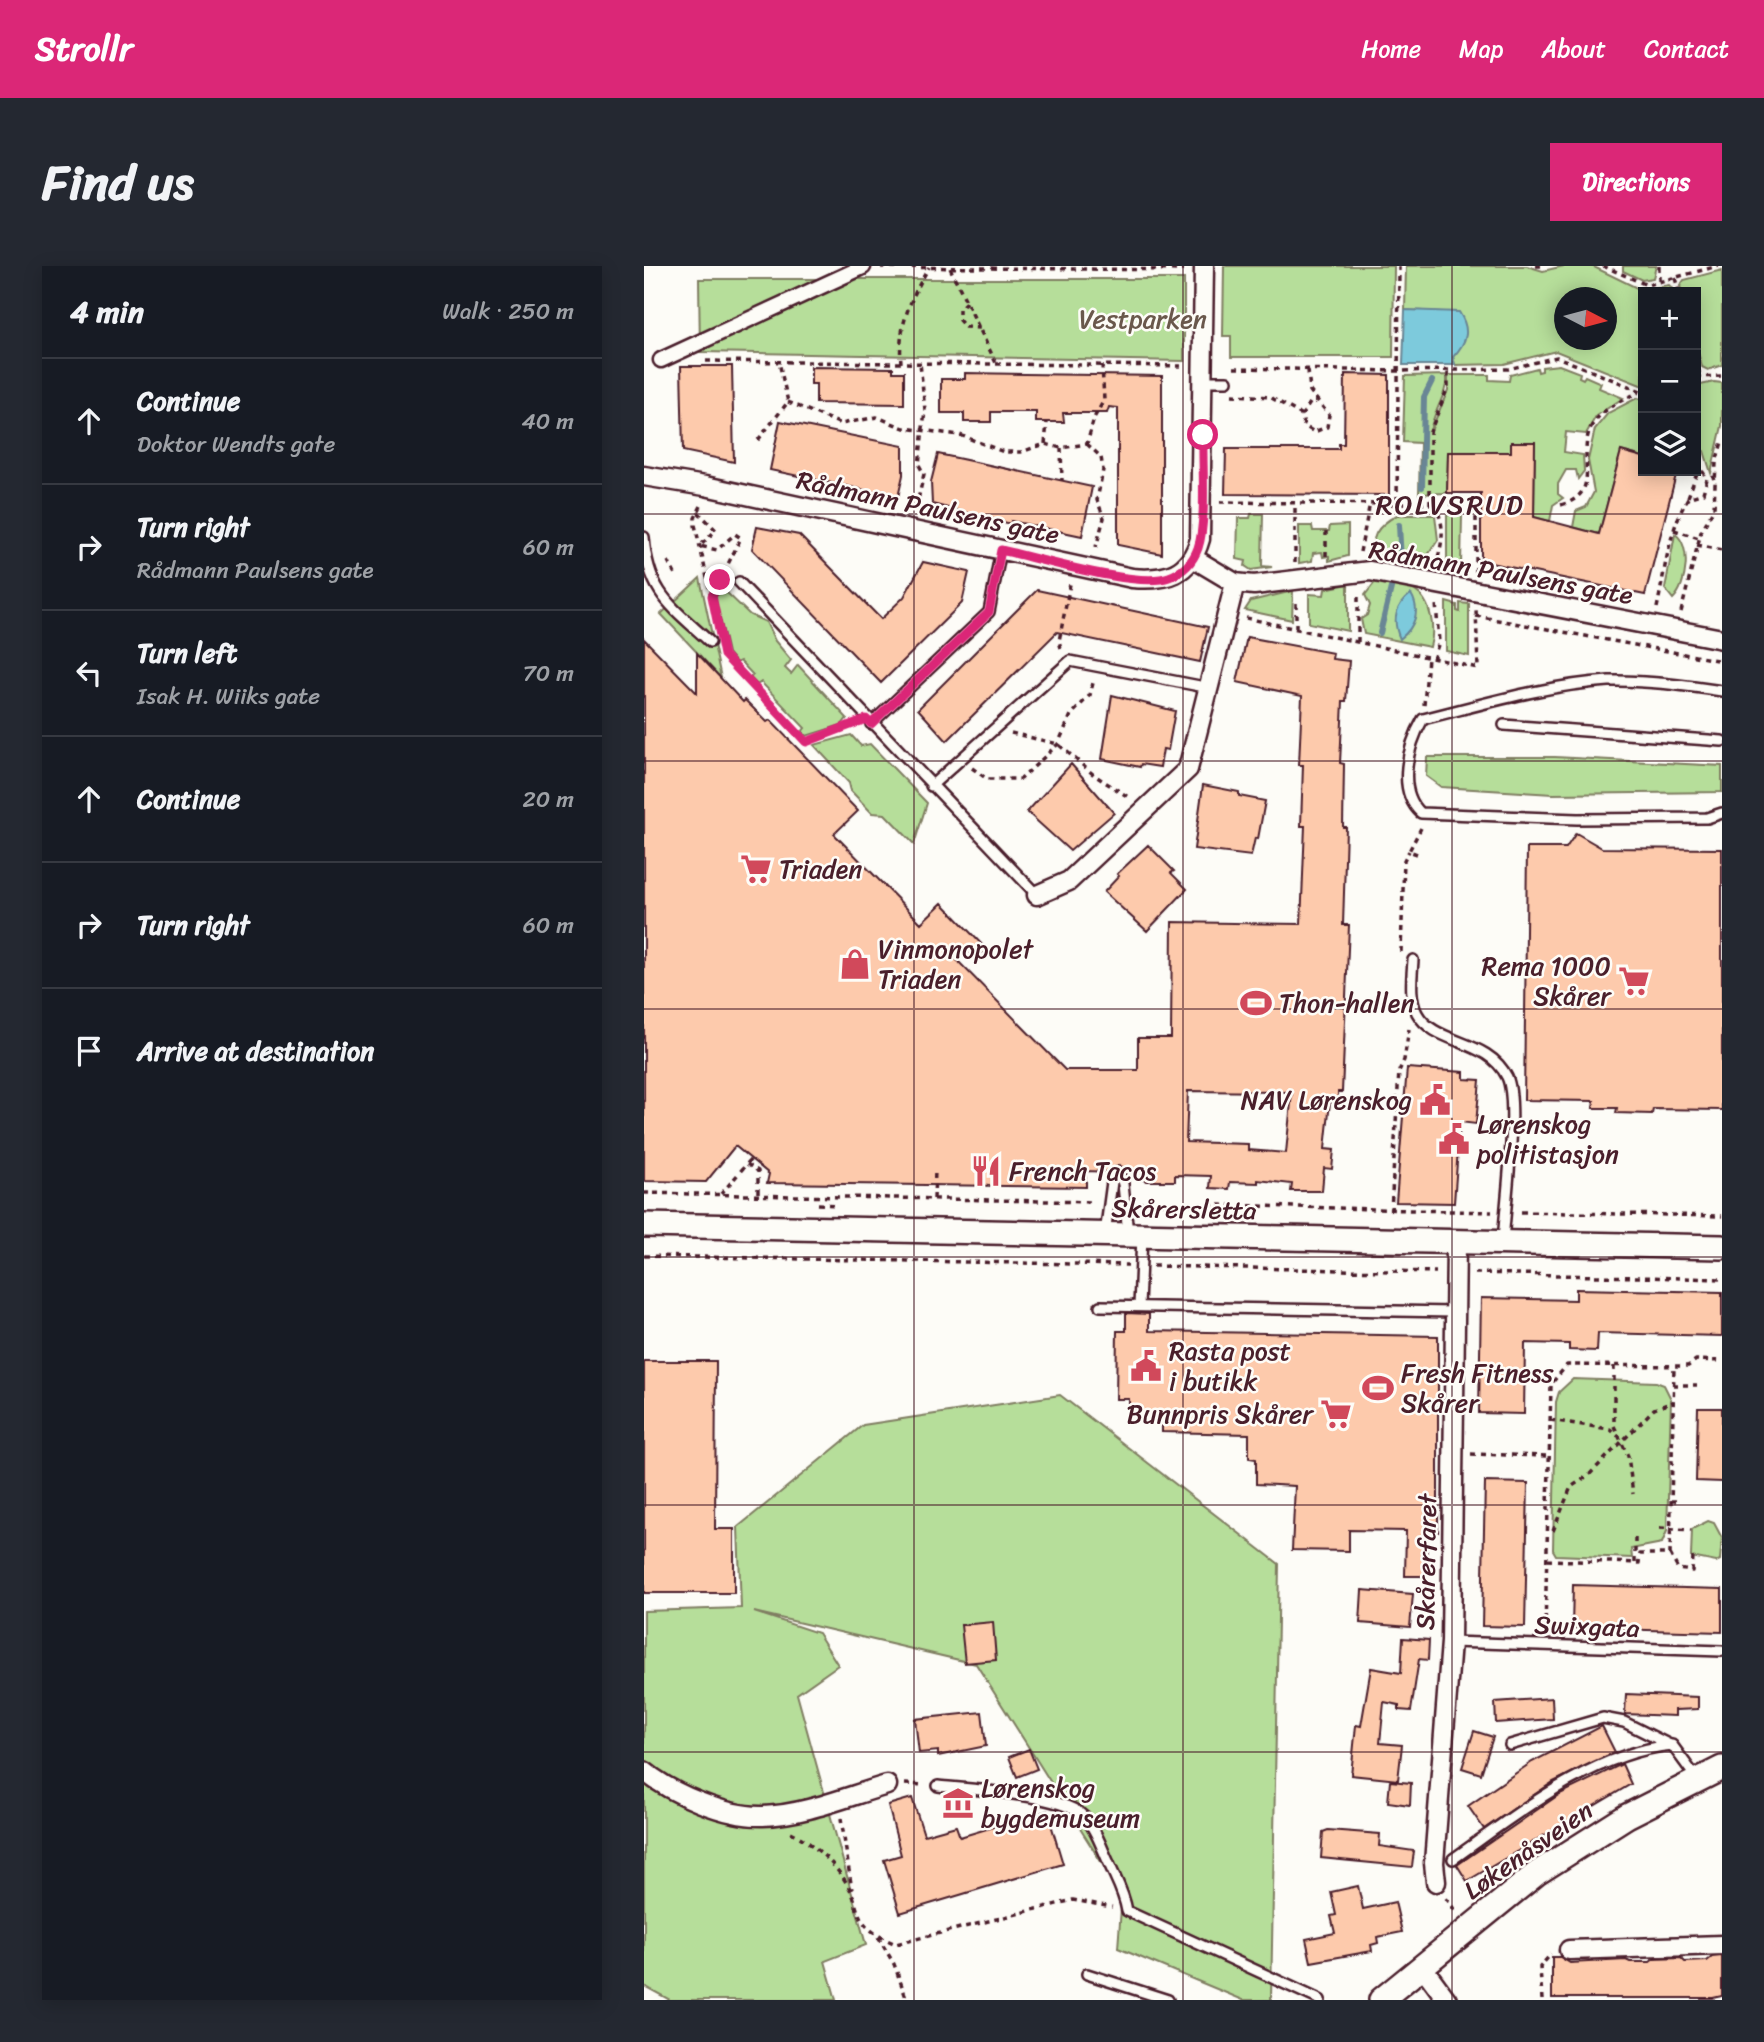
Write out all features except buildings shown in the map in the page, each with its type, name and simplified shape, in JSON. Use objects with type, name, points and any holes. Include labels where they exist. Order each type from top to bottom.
[{"type":"street","points":[[661,360],[863,267]]},
{"type":"street","points":[[1037,895],[1069,881],[1188,769],[1210,688],[1235,583],[1196,553],[1201,529],[1202,380],[1196,268]]},
{"type":"street","name":"Rådmann Paulsens gate","points":[[644,476],[705,486],[1147,580],[1171,577],[1184,569],[1196,553]]},
{"type":"street","name":"Rådmann Paulsens gate","points":[[1235,583],[1254,585],[1370,570],[1722,639]]},
{"type":"street","name":"Skårersletta","points":[[644,1225],[1722,1247]]},
{"type":"street","name":"Skårerfaret","points":[[1436,1882],[1434,1863],[1451,1642],[1456,1243]]},
{"type":"street","name":"Løkenåsveien","points":[[1381,2000],[1536,1873],[1599,1832],[1722,1768]]},
{"type":"street","points":[[644,1771],[661,1785],[712,1807],[762,1816],[887,1785]]},
{"type":"street","points":[[1569,1950],[1722,1945]]},
{"type":"street","points":[[1422,1966],[1447,2000]]},
{"type":"lane","points":[[1202,380],[1227,380]]},
{"type":"lane","points":[[644,537],[650,576],[658,591],[710,642]]},
{"type":"lane","points":[[869,722],[989,612],[1001,550]]},
{"type":"lane","points":[[739,582],[869,722],[1037,895]]},
{"type":"lane","points":[[931,786],[961,756],[1002,724],[1070,661],[1210,688]]},
{"type":"lane","points":[[1722,691],[1678,684],[1609,681],[1540,690],[1423,719],[1414,734],[1407,762],[1413,805],[1421,813],[1707,818],[1722,813]]},
{"type":"lane","points":[[1504,725],[1722,741]]},
{"type":"lane","points":[[1413,960],[1412,989],[1417,1013],[1435,1030],[1491,1056],[1507,1077],[1512,1107],[1503,1244]]},
{"type":"lane","points":[[1125,1235],[1124,1184],[1119,1172],[1112,1182],[1125,1235],[1140,1265],[1139,1307]]},
{"type":"lane","points":[[1100,1306],[1454,1312]]},
{"type":"lane","name":"Swixgata","points":[[1451,1642],[1722,1651]]},
{"type":"lane","points":[[1510,1745],[1603,1718],[1624,1722],[1672,1745],[1697,1779]]},
{"type":"lane","points":[[1453,1859],[1548,1792],[1643,1748],[1672,1745]]},
{"type":"lane","points":[[938,1786],[1053,1800],[1074,1809],[1087,1821],[1102,1847],[1124,1893],[1127,1911],[1320,2000]]},
{"type":"lane","points":[[1087,1974],[1168,2000]]},
{"type":"path","points":[[1396,504],[1399,266]]},
{"type":"path","points":[[1536,266],[1546,266]]},
{"type":"path","points":[[1603,266],[1642,285],[1659,283],[1718,266]]},
{"type":"path","points":[[1619,274],[1620,266]]},
{"type":"path","points":[[1659,266],[1659,283]]},
{"type":"path","points":[[863,267],[1196,268]]},
{"type":"path","points":[[901,363],[899,338],[905,312],[929,267]]},
{"type":"path","points":[[950,268],[996,364]]},
{"type":"path","points":[[1675,278],[1678,287]]},
{"type":"path","points":[[966,302],[959,309],[958,320],[965,327],[980,328]]},
{"type":"path","points":[[1227,368],[1398,371],[1508,369],[1557,357],[1638,390]]},
{"type":"path","points":[[700,360],[1187,366]]},
{"type":"path","points":[[779,362],[788,402]]},
{"type":"path","points":[[916,508],[924,474],[919,465],[925,410],[920,363]]},
{"type":"path","points":[[1087,444],[1094,418],[1104,400],[1102,365]]},
{"type":"path","points":[[1308,370],[1310,391],[1329,415],[1327,427],[1309,430],[1304,426],[1302,415],[1310,403],[1316,401]]},
{"type":"path","points":[[1430,504],[1430,432],[1448,387],[1448,370]]},
{"type":"path","points":[[1701,377],[1722,376]]},
{"type":"path","points":[[1561,505],[1573,502],[1583,492],[1587,482],[1587,439],[1591,427],[1609,408],[1638,394]]},
{"type":"path","points":[[1219,395],[1270,397],[1302,415]]},
{"type":"path","points":[[788,402],[841,424],[877,417],[904,428],[960,435],[1004,452],[1021,452],[1045,444],[1062,449],[1087,444],[1098,452],[1103,470],[1097,500],[1104,518],[1096,547]]},
{"type":"path","points":[[758,440],[788,402]]},
{"type":"path","points":[[1045,444],[1046,422]]},
{"type":"path","points":[[1673,652],[1697,545],[1714,508],[1715,477],[1722,442]]},
{"type":"path","points":[[1062,449],[1062,481]]},
{"type":"path","points":[[1661,589],[1674,530],[1697,473],[1703,472],[1706,479],[1703,493],[1688,498]]},
{"type":"path","points":[[1706,479],[1715,477]]},
{"type":"path","points":[[1219,502],[1476,504],[1478,668],[1226,613]]},
{"type":"path","points":[[700,546],[716,530],[699,511],[695,518],[700,546],[719,632]]},
{"type":"path","points":[[1674,530],[1699,538]]},
{"type":"path","points":[[1326,531],[1326,556]]},
{"type":"path","points":[[700,546],[717,550],[735,534],[741,538],[712,596]]},
{"type":"path","points":[[1697,545],[1722,550]]},
{"type":"path","points":[[668,561],[675,574]]},
{"type":"path","points":[[1070,580],[1059,641],[1062,653],[1070,661]]},
{"type":"path","points":[[1476,616],[1722,661]]},
{"type":"path","points":[[722,643],[724,655],[806,742],[869,722]]},
{"type":"path","points":[[961,756],[980,776],[1013,781],[1021,779],[1058,744],[1071,715],[1090,695],[1097,666]]},
{"type":"path","points":[[1002,724],[1014,736],[1058,744],[1094,775],[1146,808]]},
{"type":"path","points":[[1401,957],[1404,860],[1409,851]]},
{"type":"path","points":[[1391,1210],[1399,1071],[1405,1060],[1410,1024]]},
{"type":"path","points":[[721,1194],[751,1159]]},
{"type":"path","points":[[747,1164],[758,1171],[758,1195]]},
{"type":"path","points":[[934,1199],[935,1170]]},
{"type":"path","points":[[644,1193],[1100,1202]]},
{"type":"path","points":[[1138,1203],[1722,1216]]},
{"type":"path","points":[[644,1256],[1441,1272]]},
{"type":"path","points":[[1468,1273],[1722,1279]]},
{"type":"path","points":[[1545,1647],[1551,1384],[1567,1366],[1688,1366],[1696,1360],[1722,1361]]},
{"type":"path","points":[[1614,1366],[1614,1426],[1622,1440],[1633,1494]]},
{"type":"path","points":[[1674,1366],[1670,1555],[1678,1569],[1692,1571],[1693,1557]]},
{"type":"path","points":[[1673,1385],[1698,1385]]},
{"type":"path","points":[[1553,1531],[1571,1487],[1589,1475],[1654,1409],[1673,1402]]},
{"type":"path","points":[[1550,1420],[1610,1429],[1622,1440]]},
{"type":"path","points":[[1477,1454],[1549,1456]]},
{"type":"path","points":[[1671,1501],[1679,1501]]},
{"type":"path","points":[[1660,1528],[1691,1530]]},
{"type":"path","points":[[1635,1538],[1635,1563]]},
{"type":"path","points":[[1547,1560],[1639,1563],[1640,1554],[1670,1555]]},
{"type":"path","points":[[887,1785],[938,1786]]},
{"type":"path","points":[[837,1799],[852,1894],[859,1917],[877,1935],[894,1964],[907,2000]]},
{"type":"path","points":[[762,1816],[804,1839],[832,1864],[852,1894]]},
{"type":"path","points":[[1436,1882],[1458,1920]]},
{"type":"path","points":[[877,1935],[896,1944],[1073,1900],[1127,1911]]},
{"type":"path","points":[[1542,2000],[1540,1967],[1545,1958],[1556,1951],[1569,1950]]},
{"type":"green space","points":[[1224,266],[1394,266],[1393,357],[1231,357],[1231,336],[1223,336]]},
{"type":"green space","points":[[1406,266],[1527,266],[1543,271],[1564,266],[1592,266],[1638,289],[1638,384],[1556,351],[1504,364],[1455,365],[1453,357],[1459,313],[1405,310]]},
{"type":"green space","points":[[1623,266],[1656,266],[1653,278],[1642,280],[1623,271]]},
{"type":"green space","points":[[1722,270],[1722,365],[1708,370],[1701,363],[1701,287],[1680,287],[1684,280]]},
{"type":"green space","name":"Vestparken","points":[[699,279],[1184,279],[1184,361],[700,352]]},
{"type":"green space","points":[[1559,365],[1580,373],[1579,377],[1583,379],[1585,376],[1601,383],[1599,388],[1623,398],[1596,416],[1586,434],[1566,432],[1564,452],[1583,455],[1584,471],[1578,479],[1576,470],[1566,470],[1558,484],[1558,494],[1563,498],[1553,505],[1550,521],[1534,517],[1535,442],[1511,442],[1511,452],[1448,452],[1447,493],[1419,494],[1420,443],[1403,442],[1405,376],[1447,375],[1445,390],[1430,433],[1448,390],[1448,375],[1489,375],[1489,380],[1509,381],[1510,375],[1537,368],[1538,372],[1542,371],[1542,367]]},
{"type":"green space","points":[[1722,383],[1722,426],[1711,473],[1704,451],[1701,451],[1701,385]]},
{"type":"green space","points":[[1638,398],[1638,456],[1621,451],[1599,534],[1573,527],[1576,511],[1586,507],[1594,492],[1588,460],[1595,429],[1608,413]]},
{"type":"green space","points":[[1251,514],[1263,514],[1262,566],[1272,567],[1251,570],[1245,566],[1246,561],[1237,559],[1238,518],[1250,518]]},
{"type":"green space","points":[[1397,515],[1435,515],[1438,540],[1426,558],[1429,572],[1376,561],[1373,546],[1376,533]]},
{"type":"green space","points":[[1447,515],[1462,515],[1461,566],[1457,565],[1456,570],[1447,567]]},
{"type":"green space","points":[[1348,525],[1348,556],[1329,561],[1329,556],[1323,557],[1322,552],[1313,553],[1312,561],[1299,563],[1299,526],[1312,526],[1313,531],[1329,531],[1330,526]]},
{"type":"green space","points":[[1675,534],[1684,547],[1686,566],[1682,585],[1673,599],[1665,589]]},
{"type":"green space","points":[[700,578],[721,678],[661,614]]},
{"type":"green space","points":[[1376,581],[1406,587],[1421,596],[1431,616],[1430,647],[1364,634],[1361,619],[1367,615],[1370,605],[1365,595]]},
{"type":"green space","points":[[1348,584],[1348,631],[1309,623],[1309,594],[1324,595],[1325,589]]},
{"type":"green space","points":[[723,589],[750,615],[766,622],[775,641],[791,660],[785,668],[791,674],[798,665],[847,718],[842,725],[806,736],[802,732],[805,728],[761,682],[757,685],[750,678],[753,675],[740,661],[736,663],[728,653],[715,597]]},
{"type":"green space","points":[[1293,591],[1292,620],[1245,610],[1251,601]]},
{"type":"green space","points":[[1446,602],[1457,605],[1457,611],[1460,612],[1460,603],[1469,604],[1469,656],[1446,651]]},
{"type":"green space","points":[[851,735],[861,746],[870,744],[927,803],[914,844],[885,814],[872,813],[814,745]]},
{"type":"green space","points":[[1427,757],[1555,757],[1722,766],[1722,792],[1553,794],[1441,787],[1426,776]]},
{"type":"green space","points":[[1573,1379],[1656,1382],[1664,1385],[1671,1399],[1667,1531],[1662,1543],[1631,1549],[1632,1558],[1556,1555],[1553,1550],[1556,1402],[1559,1392]]},
{"type":"green space","points":[[1060,1395],[1279,1564],[1271,2000],[1243,2000],[1118,1948],[1122,1895],[976,1664],[754,1612],[818,1633],[838,1665],[797,1694],[866,1945],[825,1961],[836,2000],[670,2000],[644,1986],[644,1611],[741,1608],[738,1527],[863,1425]]},
{"type":"green space","points":[[1708,1521],[1714,1523],[1722,1538],[1720,1560],[1716,1562],[1691,1557],[1692,1529]]},
{"type":"water","points":[[1405,310],[1459,312],[1463,318],[1466,336],[1453,357],[1455,365],[1403,365]]},
{"type":"water","points":[[1411,594],[1416,607],[1415,618],[1400,639],[1396,614],[1401,603]]},
{"type":"waterway","points":[[1422,487],[1424,397],[1432,381]]},
{"type":"waterway","points":[[1399,525],[1401,561]]},
{"type":"waterway","points":[[1380,633],[1391,588]]},
{"type":"place","name":"Triaden","points":[[756,869]]},
{"type":"place","name":"Vinmonopolet Triaden","points":[[855,964]]},
{"type":"place","name":"Rema 1000 Skårer","points":[[1634,981]]},
{"type":"place","name":"Thon-hallen","points":[[1256,1003]]},
{"type":"place","name":"NAV Lørenskog","points":[[1435,1100]]},
{"type":"place","name":"Lørenskog politistasjon","points":[[1454,1139]]},
{"type":"place","name":"French Tacos","points":[[986,1171]]},
{"type":"place","name":"Rasta post i butikk","points":[[1146,1366]]},
{"type":"place","name":"Fresh Fitness Skårer","points":[[1378,1388]]},
{"type":"place","name":"Bunnpris Skårer","points":[[1336,1414]]},
{"type":"place","name":"Lørenskog bygdemuseum","points":[[958,1803]]},
{"type":"district","name":"ROLVSRUD","points":[[1450,504]]},
{"type":"route","points":[[720,580],[712,596],[724,655],[806,742],[866,719],[871,724],[989,612],[1001,550],[1132,579],[1162,579],[1184,569],[1193,558],[1200,540],[1203,435]]}]
